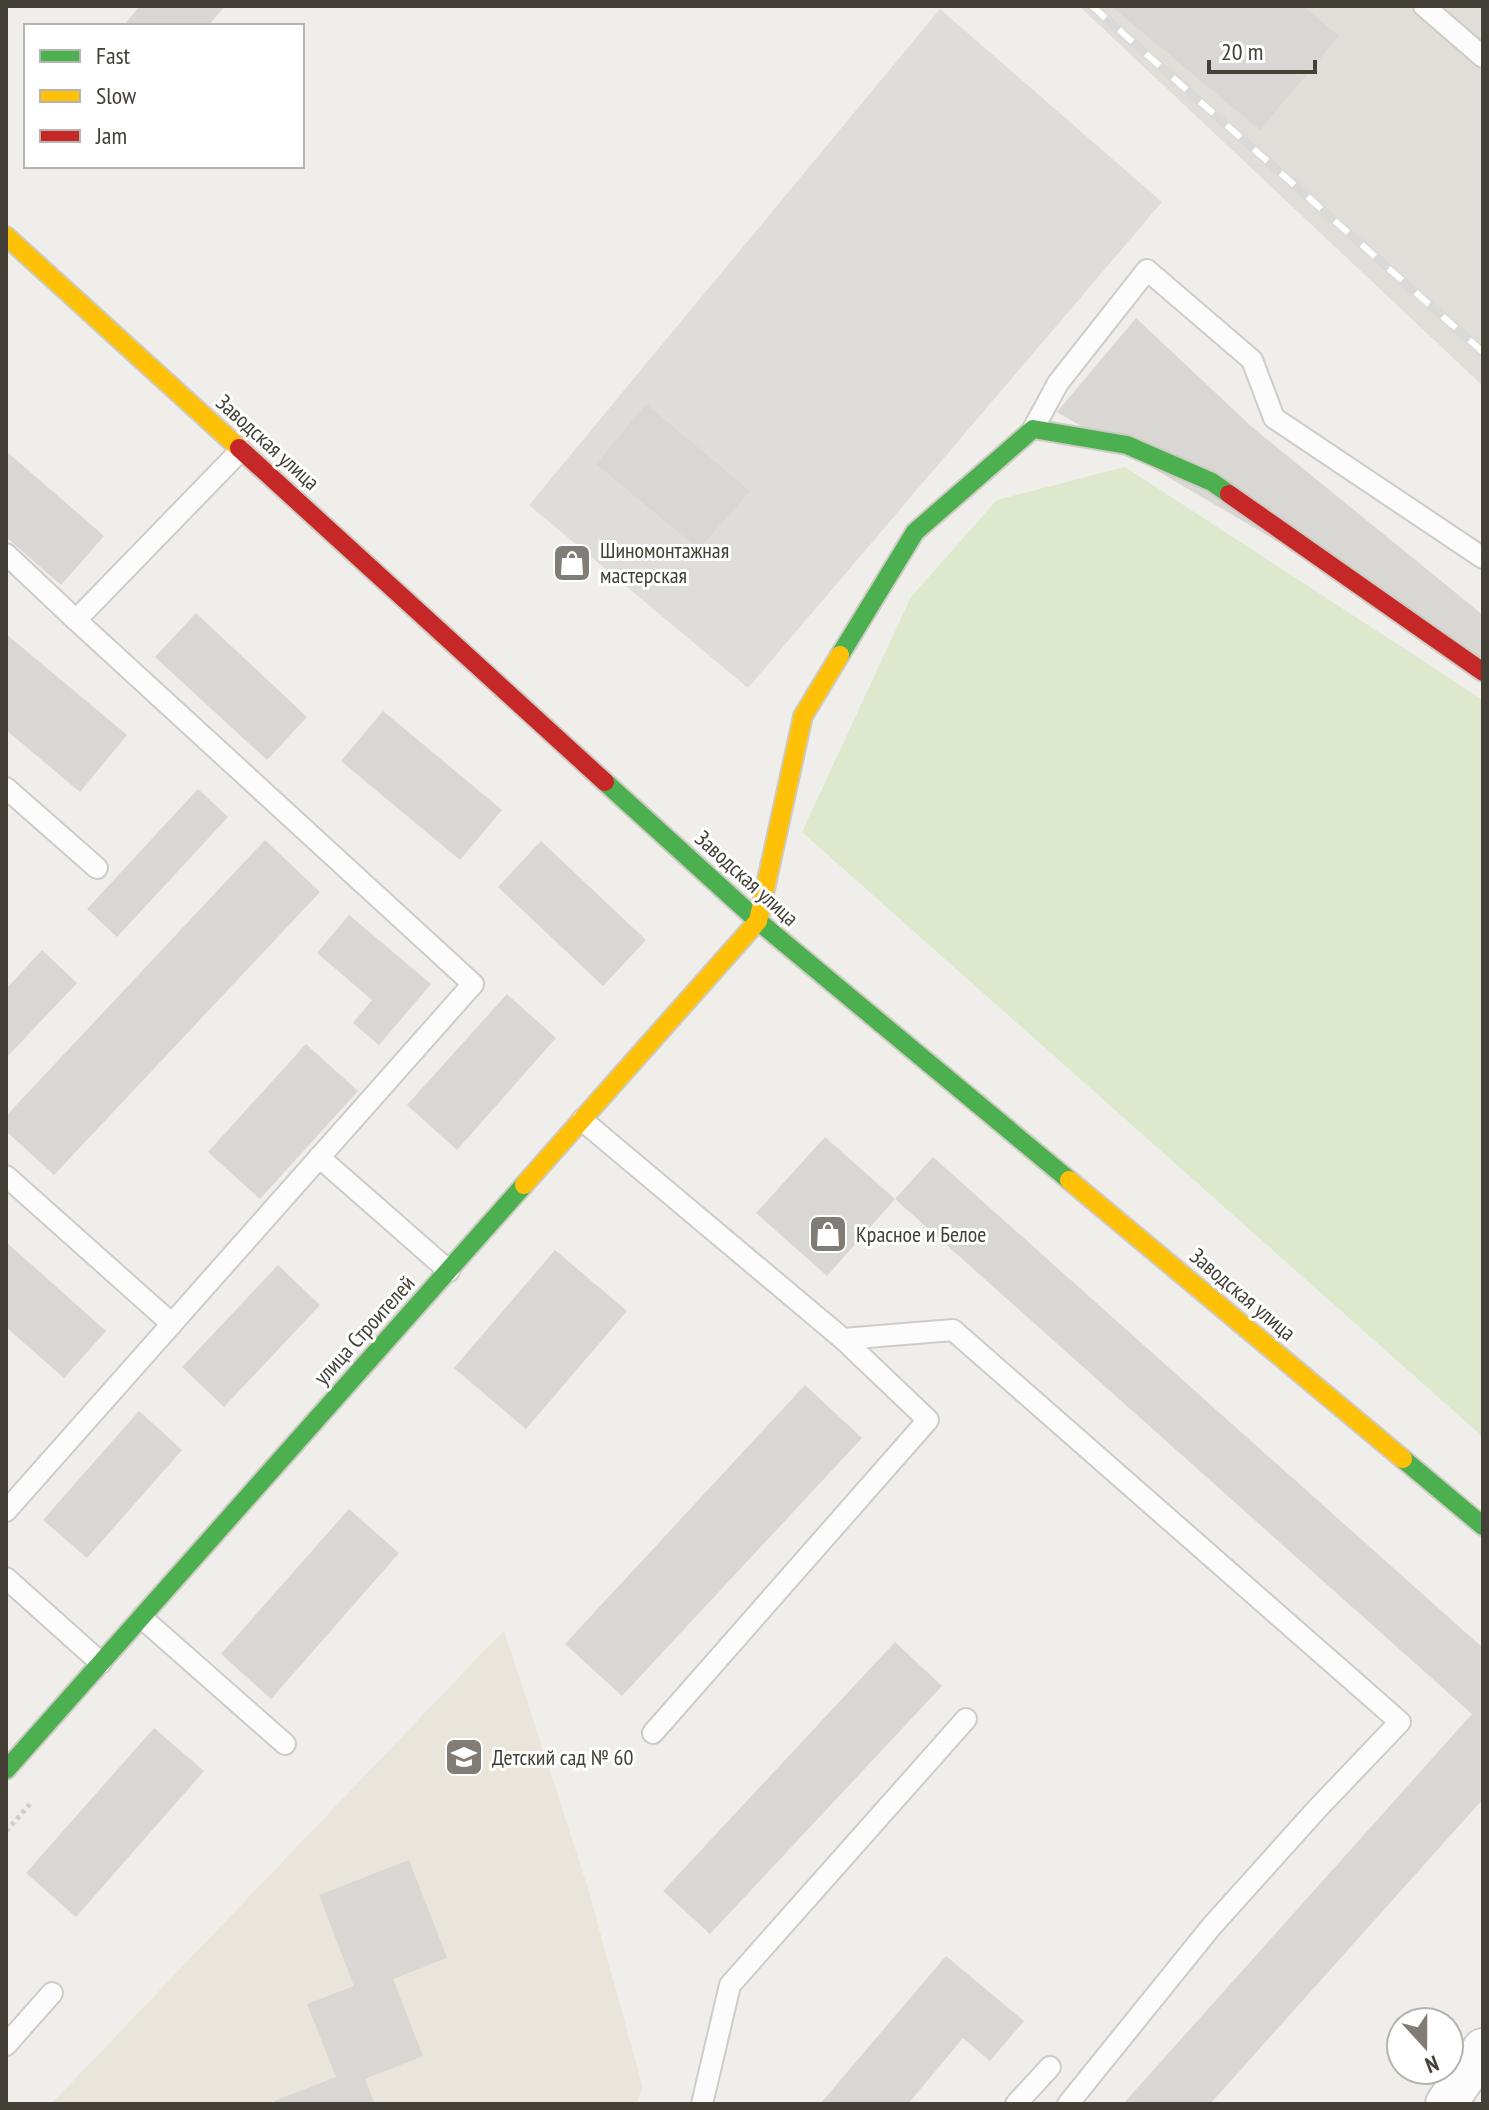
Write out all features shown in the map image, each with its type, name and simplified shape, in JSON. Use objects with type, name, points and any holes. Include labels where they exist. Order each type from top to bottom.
[{"type":"street","name":"Заводская улица","points":[[6,236],[758,921],[1483,1526]]},
{"type":"street","points":[[758,921],[803,716],[915,532],[1033,429],[1127,445],[1212,482],[1483,672]]},
{"type":"street","name":"улица Строителей","points":[[6,1770],[758,921]]},
{"type":"street","points":[[1446,2104],[1483,2049]]},
{"type":"lane","points":[[1424,6],[1483,57]]},
{"type":"lane","points":[[1033,429],[1058,383],[1147,270],[1252,360],[1274,418],[1483,558]]},
{"type":"lane","points":[[76,620],[241,450]]},
{"type":"lane","points":[[6,554],[473,984],[6,1511]]},
{"type":"lane","points":[[6,788],[97,868]]},
{"type":"lane","points":[[582,1120],[843,1339],[928,1420],[653,1733]]},
{"type":"lane","points":[[319,1157],[449,1271]]},
{"type":"lane","points":[[6,1176],[172,1324]]},
{"type":"lane","points":[[843,1339],[953,1330],[1400,1722],[1211,1927],[1068,2104]]},
{"type":"lane","points":[[6,1578],[101,1663]]},
{"type":"lane","points":[[142,1618],[285,1744]]},
{"type":"lane","points":[[702,2104],[730,1985],[966,1719]]},
{"type":"lane","points":[[6,2045],[52,1993]]},
{"type":"lane","points":[[1016,2104],[1050,2067]]},
{"type":"shaded area","points":[[1079,6],[1483,6],[1483,386]]},
{"type":"shaded area","points":[[940,9],[1162,202],[748,688],[529,505]]},
{"type":"shaded area","name":"Детский сад № 60","points":[[504,1630],[587,1885],[643,2088],[636,2104],[51,2104]]},
{"type":"green space","points":[[1125,467],[1483,700],[1483,1437],[802,832],[911,597],[997,500]]},
{"type":"building","points":[[140,6],[225,6],[210,24],[125,24]]},
{"type":"building","points":[[1111,6],[1303,6],[1339,36],[1260,130]]},
{"type":"building","points":[[1136,318],[1252,427],[1483,615],[1483,662],[1057,412]]},
{"type":"building","points":[[646,404],[750,491],[699,549],[596,464]]},
{"type":"building","points":[[6,451],[104,536],[61,585],[6,537]]},
{"type":"building","points":[[196,613],[307,717],[267,760],[155,657]]},
{"type":"building","points":[[6,634],[127,735],[80,792],[6,730]]},
{"type":"building","points":[[383,711],[502,810],[460,860],[341,761]]},
{"type":"building","points":[[198,789],[228,817],[117,937],[87,909]]},
{"type":"building","points":[[265,840],[320,892],[54,1175],[6,1131],[6,1116]]},
{"type":"building","points":[[541,841],[646,940],[603,986],[498,887]]},
{"type":"building","points":[[349,915],[431,984],[379,1045],[353,1023],[372,1000],[317,953]]},
{"type":"building","points":[[42,950],[77,983],[6,1058],[6,989]]},
{"type":"building","points":[[507,994],[556,1038],[457,1150],[407,1105]]},
{"type":"building","points":[[306,1044],[358,1091],[260,1199],[208,1152]]},
{"type":"building","points":[[825,1137],[895,1199],[827,1276],[756,1213]]},
{"type":"building","points":[[933,1157],[1483,1648],[1483,1799],[1210,2104],[1123,2104],[1472,1714],[895,1199]]},
{"type":"building","points":[[6,1242],[106,1331],[64,1378],[6,1327]]},
{"type":"building","points":[[555,1250],[627,1311],[526,1429],[454,1368]]},
{"type":"building","points":[[278,1265],[320,1305],[224,1407],[182,1367]]},
{"type":"building","points":[[805,1385],[862,1438],[622,1696],[565,1644]]},
{"type":"building","points":[[139,1411],[182,1450],[87,1558],[43,1520]]},
{"type":"building","points":[[349,1509],[399,1553],[271,1699],[221,1654]]},
{"type":"building","points":[[895,1642],[942,1686],[710,1934],[663,1891]]},
{"type":"building","points":[[154,1728],[204,1771],[76,1917],[26,1873]]},
{"type":"building","points":[[409,1860],[447,1958],[393,1979],[423,2056],[365,2079],[375,2104],[275,2104],[274,2101],[336,2077],[307,2004],[354,1986],[319,1895]]},
{"type":"building","points":[[946,1956],[1024,2021],[990,2061],[963,2038],[908,2104],[820,2104]]},
{"type":"railway","points":[[1092,6],[1483,352]]},
{"type":"traffic: fast","points":[[840,655],[915,532],[1033,429],[1127,445],[1212,482],[1229,494]]},
{"type":"traffic: fast","points":[[605,782],[758,921],[1069,1180]]},
{"type":"traffic: fast","points":[[6,1770],[524,1185]]},
{"type":"traffic: fast","points":[[1403,1459],[1483,1526]]},
{"type":"traffic: slow","points":[[6,236],[239,448]]},
{"type":"traffic: slow","points":[[524,1185],[758,921],[803,716],[840,655]]},
{"type":"traffic: slow","points":[[1069,1180],[1403,1459]]},
{"type":"traffic: jam","points":[[239,448],[605,782]]},
{"type":"traffic: jam","points":[[1229,494],[1483,672]]},
{"type":"place","name":"Шиномонтажная мастерская","points":[[572,563]]},
{"type":"place","name":"Красное и Белое","points":[[828,1234]]},
{"type":"place","name":"Детский сад № 60","points":[[464,1757]]}]
